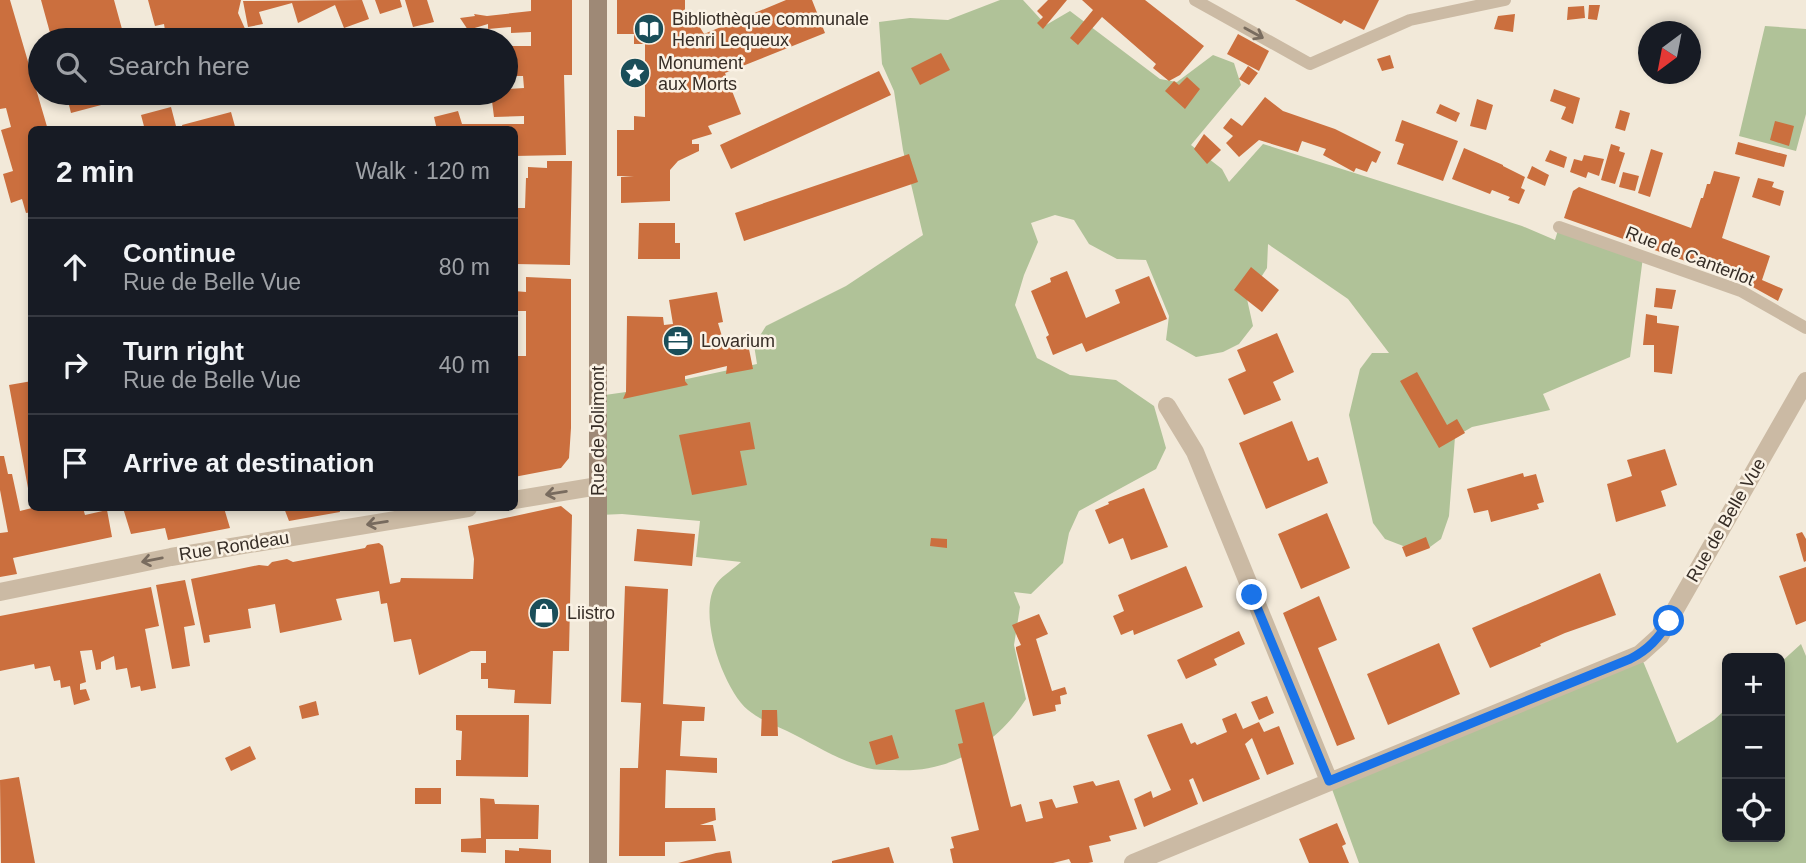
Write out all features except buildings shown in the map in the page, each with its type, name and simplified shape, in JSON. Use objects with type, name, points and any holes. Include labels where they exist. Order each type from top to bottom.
[{"type":"street","name":"Rue de Jolimont","points":[[598,0],[598,863]]},
{"type":"street","name":"Rue de Belle Vue","points":[[1133,863],[1630,659],[1649,646],[1660,636],[1806,381]]},
{"type":"street","points":[[1167,406],[1195,452],[1329,781]]},
{"type":"street","points":[[518,499],[598,486]]},
{"type":"street","name":"Rue Rondeau","points":[[0,592],[171,556],[449,511]]},
{"type":"lane","points":[[1195,0],[1310,64],[1410,20],[1505,0]]},
{"type":"lane","name":"Rue de Canterlot","points":[[1559,227],[1741,291],[1806,328]]},
{"type":"green space","points":[[1000,0],[1023,0],[1046,25],[1070,11],[1160,79],[1177,82],[1213,55],[1234,63],[1241,85],[1191,145],[1222,169],[1229,182],[1263,144],[1522,226],[1555,240],[1559,227],[1643,257],[1630,357],[1543,394],[1550,410],[1472,427],[1455,437],[1449,516],[1441,539],[1430,547],[1411,549],[1385,539],[1373,523],[1349,415],[1360,369],[1372,353],[1389,353],[1348,299],[1268,244],[1267,268],[1247,299],[1253,326],[1239,344],[1223,352],[1196,357],[1166,340],[1169,316],[1146,260],[1117,259],[1089,244],[1074,220],[1055,215],[1031,223],[1038,242],[1015,305],[1037,358],[1070,375],[1116,380],[1154,406],[1166,448],[1156,469],[1079,511],[1069,533],[1063,563],[1031,594],[1014,592],[1020,607],[1014,645],[1026,699],[1001,730],[970,753],[934,767],[914,770],[870,769],[839,758],[765,721],[748,710],[739,700],[715,649],[709,612],[711,596],[717,583],[741,562],[696,557],[700,521],[622,514],[599,515],[598,396],[757,364],[754,345],[766,326],[846,286],[923,235],[903,150],[894,91],[882,64],[879,22],[910,18],[948,20]]},
{"type":"green space","points":[[1765,26],[1806,29],[1806,114],[1796,151],[1739,136]]},
{"type":"green space","points":[[1801,644],[1806,656],[1806,863],[1359,863],[1329,781],[1640,654],[1677,743],[1722,713],[1722,842],[1785,842],[1785,658]]},
{"type":"place","name":"Bibliothèque communale Henri Lequeux","points":[[649,29]]},
{"type":"place","name":"Monument aux Morts","points":[[635,73]]},
{"type":"place","name":"Lovarium","points":[[678,341]]},
{"type":"place","name":"Liistro","points":[[544,613]]},
{"type":"route","points":[[1252,595],[1329,781],[1630,659],[1640,654],[1660,636],[1669,621]]}]
